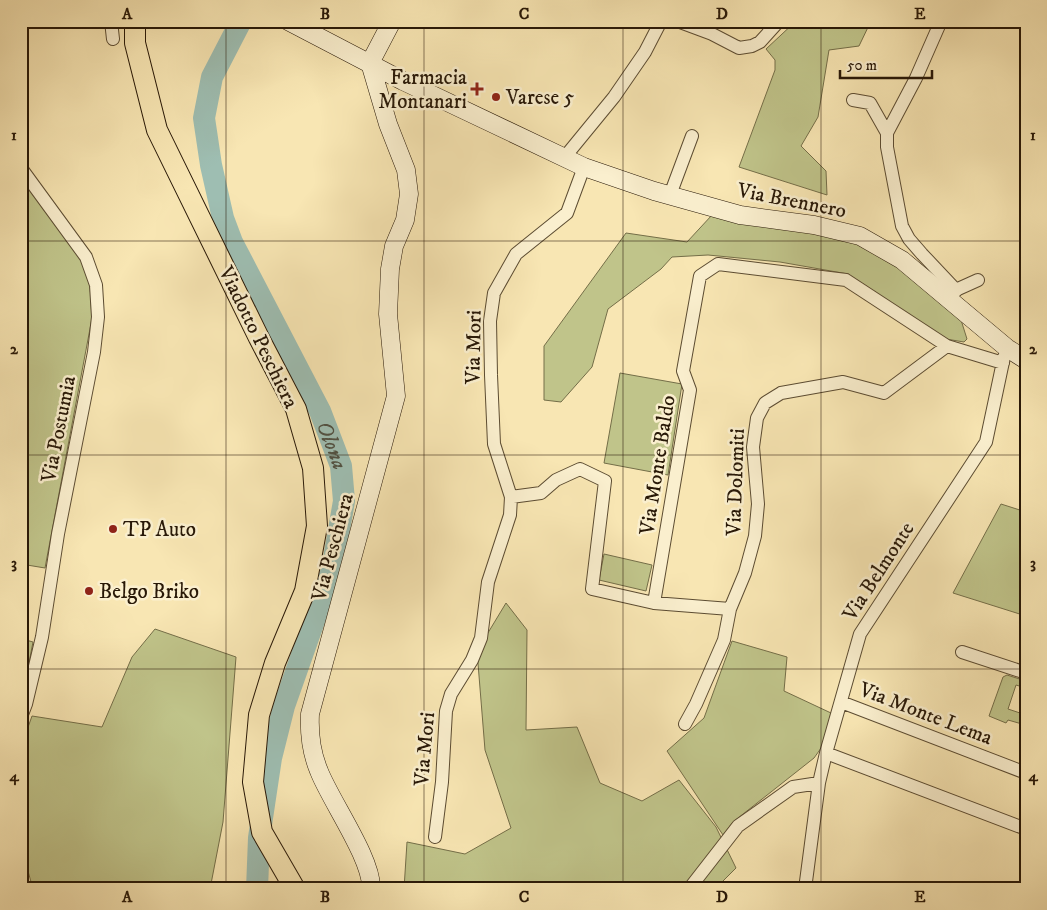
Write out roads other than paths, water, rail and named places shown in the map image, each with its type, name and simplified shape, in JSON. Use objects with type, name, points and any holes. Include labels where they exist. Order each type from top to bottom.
[{"type":"main road","name":"Viadotto Peschiera","points":[[135,21],[135,43],[157,130],[296,409],[313,468],[318,526],[305,591],[275,663],[259,715],[253,782],[262,832],[296,889]]},
{"type":"street","points":[[111,21],[113,39]]},
{"type":"street","name":"Via Brennero","points":[[288,21],[403,81],[584,167],[740,215],[814,225],[860,236],[902,260],[952,294],[1005,355],[1026,360]]},
{"type":"street","points":[[370,63],[392,21]]},
{"type":"street","points":[[564,158],[614,97],[662,21]]},
{"type":"street","points":[[677,21],[712,34],[740,48],[752,46],[760,42],[779,21]]},
{"type":"street","points":[[941,21],[916,78],[887,133],[887,147],[902,226],[909,239],[952,294],[978,280]]},
{"type":"street","name":"Via Peschiera","points":[[370,63],[388,124],[406,170],[409,194],[405,220],[394,246],[390,269],[388,314],[396,396],[310,714],[310,730],[312,752],[319,772],[361,853],[372,880],[371,889]]},
{"type":"street","points":[[853,100],[870,103],[887,133]]},
{"type":"street","points":[[670,195],[692,136]]},
{"type":"street","name":"Via Mori","points":[[435,837],[442,782],[446,711],[451,694],[472,660],[481,638],[488,582],[510,515],[511,498],[494,444],[490,321],[494,293],[516,254],[567,213],[584,167]]},
{"type":"street","name":"Via Postumia","points":[[21,168],[86,256],[96,285],[98,317],[94,352],[58,534],[42,637],[26,704],[21,717]]},
{"type":"street","name":"Via Monte Baldo","points":[[654,603],[690,390],[683,371],[700,276],[718,264],[846,280],[947,346]]},
{"type":"street","points":[[947,346],[1005,355]]},
{"type":"street","name":"Via Dolomiti","points":[[685,724],[696,704],[724,640],[730,609],[745,574],[755,536],[758,504],[753,447],[757,418],[765,403],[781,393],[843,382],[884,393],[947,346]]},
{"type":"street","name":"Via Belmonte","points":[[805,889],[819,783],[860,634],[986,442],[1005,355]]},
{"type":"street","points":[[511,498],[541,493],[556,480],[580,469],[605,481],[592,589],[654,603],[730,609]]},
{"type":"street","points":[[962,652],[1026,673]]},
{"type":"street","name":"Via Monte Lema","points":[[841,702],[1026,773]]},
{"type":"street","points":[[826,753],[1026,829]]},
{"type":"street","points":[[689,889],[738,826],[793,787],[819,783]]},
{"type":"waterway","name":"Olona","points":[[241,21],[212,77],[204,118],[211,165],[223,218],[232,242],[320,411],[341,466],[344,501],[332,570],[284,706],[271,758],[259,838],[257,889]]},
{"type":"place","name":"Farmacia Montanari","points":[[477,89]]},
{"type":"place","name":"Varese 5","points":[[496,97]]},
{"type":"place","name":"TP Auto","points":[[113,529]]},
{"type":"place","name":"Belgo Briko","points":[[89,591]]}]
